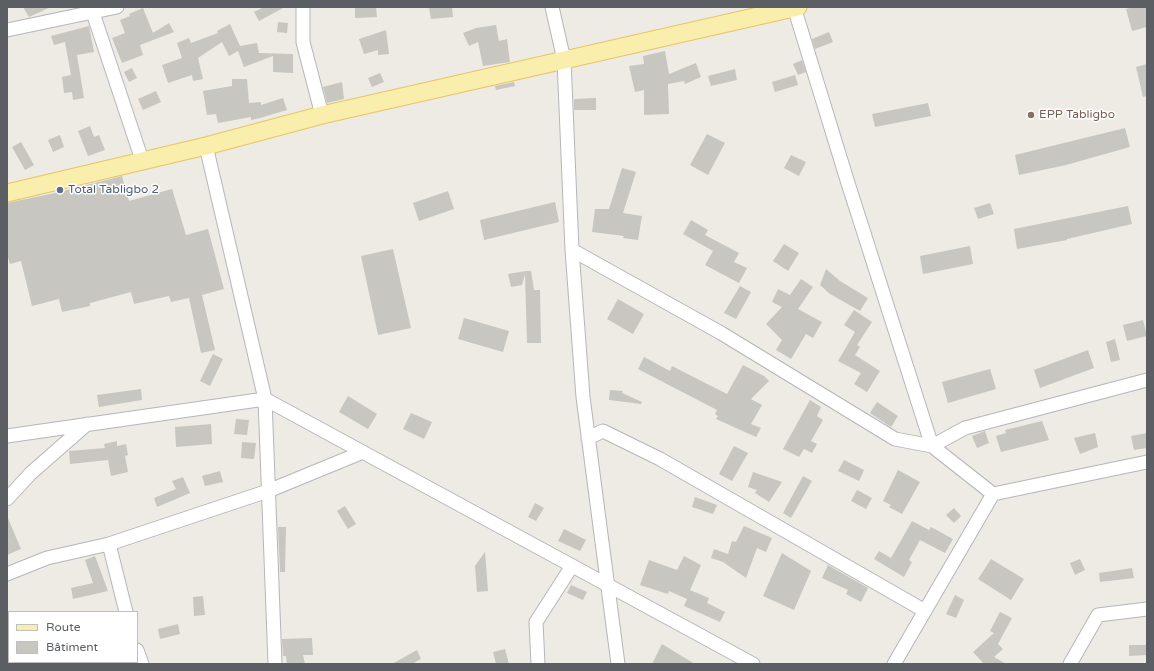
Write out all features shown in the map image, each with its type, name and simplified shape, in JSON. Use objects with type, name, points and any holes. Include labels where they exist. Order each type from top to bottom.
[{"type":"main road","points":[[7,193],[206,146],[322,115],[796,7]]},
{"type":"street","points":[[7,30],[92,10],[117,7]]},
{"type":"street","points":[[303,7],[303,42],[322,115]]},
{"type":"street","points":[[552,7],[564,60],[572,250],[583,397],[618,664]]},
{"type":"street","points":[[796,7],[847,180],[932,446]]},
{"type":"street","points":[[92,10],[142,160]]},
{"type":"street","points":[[206,146],[265,399],[275,664]]},
{"type":"street","points":[[572,250],[721,333],[895,439],[932,446],[993,494]]},
{"type":"street","points":[[932,446],[966,428],[1147,380]]},
{"type":"street","points":[[7,436],[265,399],[753,664]]},
{"type":"street","points":[[7,499],[31,473],[87,424]]},
{"type":"street","points":[[588,438],[603,431],[660,459],[925,610]]},
{"type":"street","points":[[7,574],[47,558],[109,544],[268,491],[363,452]]},
{"type":"street","points":[[894,664],[993,494],[1147,462]]},
{"type":"street","points":[[109,544],[126,611]]},
{"type":"street","points":[[538,664],[536,622],[572,566]]},
{"type":"street","points":[[1070,664],[1098,615],[1147,609]]},
{"type":"street","points":[[138,653],[142,664]]},
{"type":"building","points":[[23,7],[51,7],[29,17]]},
{"type":"building","points":[[264,7],[285,7],[259,21],[254,12]]},
{"type":"building","points":[[355,7],[376,7],[377,17],[355,18]]},
{"type":"building","points":[[429,7],[452,7],[453,17],[431,19]]},
{"type":"building","points":[[1133,7],[1147,7],[1147,27],[1132,31],[1126,9]]},
{"type":"building","points":[[143,8],[153,33],[169,23],[174,32],[140,45],[143,55],[122,63],[112,38],[125,33],[120,20]]},
{"type":"building","points":[[278,22],[288,23],[287,33],[277,32]]},
{"type":"building","points":[[230,24],[240,46],[257,43],[259,53],[293,54],[293,73],[273,72],[273,56],[244,67],[238,51],[229,56],[222,42],[198,58],[203,79],[193,81],[192,75],[168,83],[162,65],[182,58],[177,43],[189,38],[191,43],[218,33],[217,31]]},
{"type":"building","points":[[496,25],[499,41],[507,39],[510,62],[483,66],[478,42],[469,46],[463,33],[476,28]]},
{"type":"building","points":[[89,26],[94,52],[77,55],[84,98],[73,100],[72,92],[64,93],[62,77],[71,75],[65,42],[54,45],[51,36]]},
{"type":"building","points":[[386,30],[389,54],[378,55],[378,50],[364,54],[359,39]]},
{"type":"building","points":[[829,32],[833,42],[815,49],[812,39]]},
{"type":"building","points":[[665,51],[669,74],[696,63],[701,77],[685,84],[684,81],[668,84],[669,114],[644,115],[644,90],[635,92],[629,66],[644,64],[643,56]]},
{"type":"building","points":[[802,60],[806,72],[798,75],[793,64]]},
{"type":"building","points":[[1147,64],[1147,96],[1143,97],[1136,67]]},
{"type":"building","points":[[132,68],[137,78],[129,82],[124,72]]},
{"type":"building","points":[[735,69],[737,80],[711,86],[708,76]]},
{"type":"building","points":[[380,73],[384,82],[372,87],[368,78]]},
{"type":"building","points":[[795,75],[798,85],[775,92],[772,82]]},
{"type":"building","points":[[232,79],[247,79],[249,103],[261,102],[261,105],[283,98],[287,110],[251,120],[251,117],[218,123],[216,114],[207,115],[203,91],[232,86]]},
{"type":"building","points":[[342,82],[344,99],[327,103],[323,87]]},
{"type":"building","points":[[514,82],[515,86],[496,90],[495,86]]},
{"type":"building","points":[[156,91],[161,102],[143,110],[138,99]]},
{"type":"building","points":[[596,98],[596,110],[574,110],[574,99]]},
{"type":"building","points":[[928,103],[931,116],[875,127],[872,114]]},
{"type":"building","points":[[90,126],[94,137],[99,135],[105,150],[88,156],[78,131]]},
{"type":"building","points":[[1125,128],[1130,147],[1066,165],[1019,175],[1015,155]]},
{"type":"building","points":[[707,134],[725,143],[708,175],[690,165]]},
{"type":"building","points":[[60,135],[64,147],[53,152],[48,140]]},
{"type":"building","points":[[21,142],[34,165],[25,170],[12,147]]},
{"type":"building","points":[[791,155],[806,162],[799,176],[784,168]]},
{"type":"building","points":[[622,168],[636,172],[623,213],[642,216],[638,240],[623,238],[624,236],[592,232],[595,209],[609,209]]},
{"type":"building","points":[[122,176],[129,201],[172,189],[186,235],[208,229],[224,289],[202,295],[215,350],[201,353],[189,298],[171,302],[169,296],[134,304],[131,292],[90,303],[90,306],[62,312],[59,299],[32,306],[21,261],[10,264],[7,254],[7,203],[55,193]]},
{"type":"building","points":[[448,191],[454,209],[419,221],[413,203]]},
{"type":"building","points":[[555,202],[559,222],[484,240],[480,220]]},
{"type":"building","points":[[990,203],[994,214],[978,219],[974,208]]},
{"type":"building","points":[[1128,206],[1132,224],[1067,240],[1017,249],[1014,229]]},
{"type":"building","points":[[691,220],[708,230],[705,235],[739,253],[734,262],[747,268],[739,283],[705,265],[713,251],[683,234]]},
{"type":"building","points":[[784,244],[799,253],[788,271],[773,261]]},
{"type":"building","points":[[970,246],[973,264],[923,274],[920,256]]},
{"type":"building","points":[[393,249],[411,328],[378,335],[361,256]]},
{"type":"building","points":[[826,269],[840,281],[868,298],[860,311],[830,294],[820,285]]},
{"type":"building","points":[[531,271],[534,290],[540,290],[541,343],[527,343],[525,274],[522,285],[511,287],[508,274]]},
{"type":"building","points":[[801,279],[813,287],[798,309],[822,322],[813,338],[806,334],[791,359],[776,350],[782,340],[766,324],[782,307],[772,302],[778,289],[790,295]]},
{"type":"building","points":[[740,286],[751,292],[736,319],[724,313]]},
{"type":"building","points":[[618,299],[644,314],[633,334],[607,319]]},
{"type":"building","points":[[854,310],[872,322],[857,345],[860,347],[855,355],[880,371],[867,392],[854,384],[861,373],[838,361],[855,332],[844,325]]},
{"type":"building","points":[[464,318],[509,331],[503,352],[458,339]]},
{"type":"building","points":[[1143,320],[1147,336],[1127,341],[1123,325]]},
{"type":"building","points":[[1115,339],[1120,360],[1111,362],[1106,342]]},
{"type":"building","points":[[1088,350],[1094,368],[1040,388],[1034,370]]},
{"type":"building","points":[[213,354],[223,359],[210,386],[200,381]]},
{"type":"building","points":[[644,357],[670,371],[672,366],[727,394],[743,365],[764,376],[769,381],[751,399],[762,405],[751,424],[761,428],[756,437],[716,419],[718,416],[715,414],[717,410],[638,369]]},
{"type":"building","points":[[990,369],[996,389],[948,403],[942,382]]},
{"type":"building","points":[[141,389],[142,400],[99,407],[97,395]]},
{"type":"building","points":[[610,390],[623,391],[622,393],[642,402],[641,404],[609,400]]},
{"type":"building","points":[[348,396],[377,414],[368,429],[339,412]]},
{"type":"building","points":[[810,400],[821,407],[817,416],[823,420],[811,441],[817,444],[812,453],[804,449],[799,457],[783,449]]},
{"type":"building","points":[[877,402],[898,416],[891,427],[870,413]]},
{"type":"building","points":[[411,413],[432,422],[424,439],[403,429]]},
{"type":"building","points":[[236,419],[249,420],[247,435],[234,434]]},
{"type":"building","points":[[1042,421],[1049,440],[1001,452],[996,436],[1006,433],[1005,430]]},
{"type":"building","points":[[211,424],[212,444],[176,447],[175,427]]},
{"type":"building","points":[[985,431],[989,443],[977,448],[972,436]]},
{"type":"building","points":[[1095,433],[1098,447],[1080,454],[1074,438]]},
{"type":"building","points":[[1147,433],[1147,448],[1134,450],[1131,436]]},
{"type":"building","points":[[117,441],[117,446],[126,444],[128,455],[125,456],[128,472],[111,476],[108,460],[70,464],[69,451],[105,448],[104,444]]},
{"type":"building","points":[[242,442],[256,443],[254,459],[241,458]]},
{"type":"building","points":[[734,446],[748,453],[732,481],[719,474]]},
{"type":"building","points":[[844,460],[864,470],[859,481],[838,471]]},
{"type":"building","points":[[898,470],[920,482],[902,514],[889,507],[891,505],[883,501]]},
{"type":"building","points":[[220,471],[223,482],[205,486],[202,476]]},
{"type":"building","points":[[753,472],[782,482],[769,502],[755,493],[757,490],[748,487]]},
{"type":"building","points":[[803,476],[812,481],[791,518],[783,513]]},
{"type":"building","points":[[183,477],[190,493],[157,507],[154,498],[176,489],[172,481]]},
{"type":"building","points":[[857,490],[872,498],[866,509],[851,501]]},
{"type":"building","points":[[695,497],[717,505],[713,514],[692,507]]},
{"type":"building","points":[[535,503],[544,508],[536,521],[528,517]]},
{"type":"building","points":[[345,506],[356,524],[348,529],[337,511]]},
{"type":"building","points":[[954,508],[961,516],[954,523],[946,515]]},
{"type":"building","points":[[7,516],[21,549],[7,555]]},
{"type":"building","points":[[912,521],[929,530],[931,527],[953,539],[945,553],[920,540],[909,560],[912,562],[904,577],[874,559],[879,551],[891,558]]},
{"type":"building","points":[[744,526],[772,538],[766,552],[757,548],[746,578],[723,562],[711,558],[714,549],[728,554],[732,541],[736,542]]},
{"type":"building","points":[[278,527],[286,527],[285,572],[280,572]]},
{"type":"building","points":[[564,529],[586,540],[580,551],[558,541]]},
{"type":"building","points":[[485,552],[488,591],[477,592],[475,566]]},
{"type":"building","points":[[782,553],[811,571],[794,610],[763,596]]},
{"type":"building","points":[[95,556],[108,591],[73,599],[71,588],[93,583],[85,560]]},
{"type":"building","points":[[684,556],[701,565],[690,590],[709,598],[707,603],[725,612],[720,622],[684,606],[687,599],[669,591],[668,594],[640,585],[649,560],[677,570]]},
{"type":"building","points":[[991,559],[1024,579],[1011,600],[978,579]]},
{"type":"building","points":[[1080,559],[1085,570],[1075,575],[1070,563]]},
{"type":"building","points":[[828,565],[868,588],[861,602],[846,594],[848,590],[822,578]]},
{"type":"building","points":[[1132,568],[1134,578],[1100,582],[1099,573]]},
{"type":"building","points":[[571,585],[587,592],[583,600],[567,593]]},
{"type":"building","points":[[955,595],[964,600],[956,618],[946,614]]},
{"type":"building","points":[[203,596],[205,615],[194,616],[193,597]]},
{"type":"building","points":[[1000,612],[1012,618],[998,644],[1003,649],[994,657],[1006,664],[984,664],[973,652],[994,633],[990,631]]},
{"type":"building","points":[[178,624],[180,634],[160,639],[158,629]]},
{"type":"building","points":[[312,638],[313,655],[303,655],[305,664],[287,664],[286,656],[283,656],[282,639]]},
{"type":"building","points":[[662,644],[695,664],[652,664]]},
{"type":"building","points":[[1129,645],[1147,645],[1147,655],[1129,656]]},
{"type":"building","points":[[505,649],[509,664],[496,664],[493,652]]},
{"type":"building","points":[[417,650],[421,659],[412,664],[392,664]]},
{"type":"place","name":"EPP Tabligbo","points":[[1031,115]]},
{"type":"place","name":"Total Tabligbo 2","points":[[60,190]]}]
